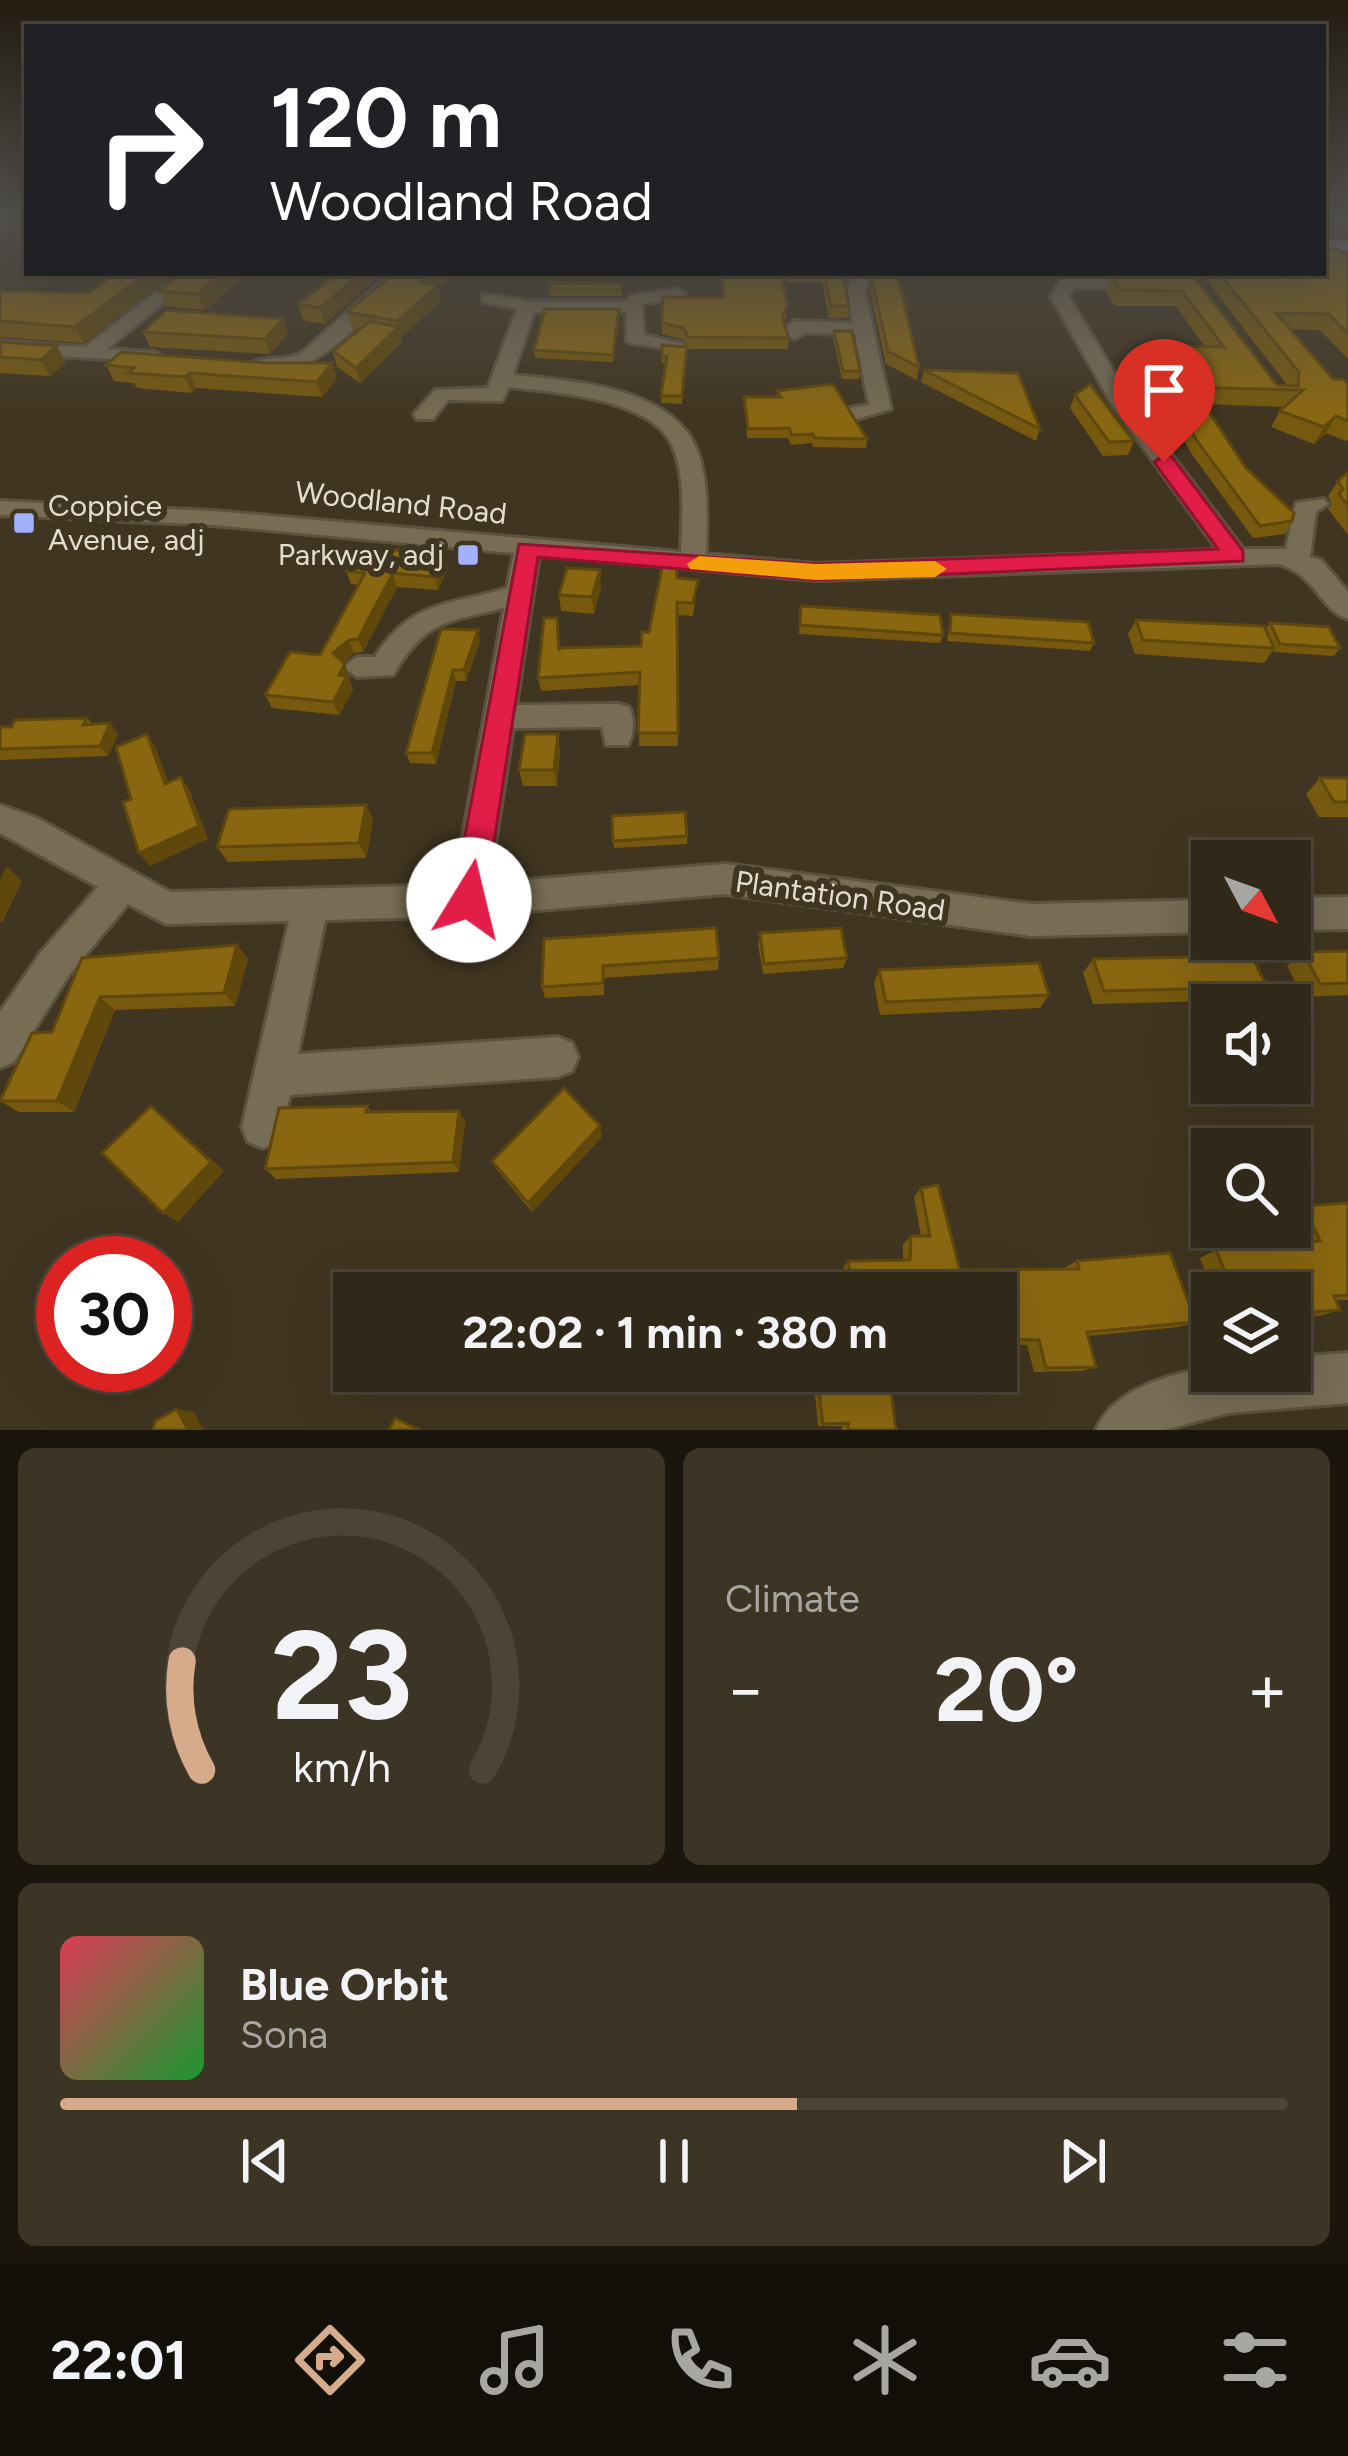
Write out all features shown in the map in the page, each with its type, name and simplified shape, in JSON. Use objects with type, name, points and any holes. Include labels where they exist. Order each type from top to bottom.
[{"type":"street","points":[[89,352],[173,287]]},
{"type":"street","points":[[227,364],[296,364],[384,287]]},
{"type":"street","points":[[857,287],[880,410]]},
{"type":"street","points":[[1065,287],[1060,290],[1068,314],[1124,406],[1235,556]]},
{"type":"street","points":[[489,298],[527,306],[676,294]]},
{"type":"street","points":[[636,300],[634,338],[676,348]]},
{"type":"street","points":[[497,391],[527,306]]},
{"type":"street","points":[[794,327],[863,329]]},
{"type":"street","points":[[0,347],[181,360]]},
{"type":"street","points":[[425,414],[442,394],[598,392],[671,428],[686,446],[693,563]]},
{"type":"street","points":[[1316,503],[1304,508],[1297,560],[1321,574],[1348,610]]},
{"type":"street","name":"Woodland Road","points":[[0,508],[213,518],[816,572],[1235,556],[1297,560]]},
{"type":"street","points":[[469,900],[527,549]]},
{"type":"street","points":[[357,667],[383,668],[409,629],[428,619],[483,608],[519,594]]},
{"type":"street","points":[[498,717],[618,714]]},
{"type":"street","name":"Plantation Road","points":[[0,819],[25,828],[166,908],[469,900],[725,879],[1031,920],[1191,916]]},
{"type":"street","points":[[0,1048],[56,957],[122,887]]},
{"type":"street","points":[[263,1127],[310,907]]},
{"type":"street","points":[[1311,914],[1348,913]]},
{"type":"street","points":[[275,1076],[558,1057]]},
{"type":"street","points":[[1121,1430],[1134,1417],[1215,1389],[1348,1378]]},
{"type":"building","points":[[97,287],[129,287],[75,327],[0,321],[0,291],[89,293]]},
{"type":"building","points":[[164,287],[206,287],[198,294],[159,291]]},
{"type":"building","points":[[320,287],[345,287],[320,308],[298,304]]},
{"type":"building","points":[[377,287],[436,287],[397,321],[347,312]]},
{"type":"building","points":[[550,287],[621,287],[621,289]]},
{"type":"building","points":[[723,287],[784,287],[787,305],[782,317],[789,338],[688,337],[684,328],[662,323],[663,297],[724,297]]},
{"type":"building","points":[[827,287],[845,287],[849,306],[831,306]]},
{"type":"building","points":[[874,287],[900,287],[919,367],[888,351]]},
{"type":"building","points":[[1118,287],[1202,287],[1277,385],[1298,386],[1299,372],[1230,287],[1348,287],[1348,334],[1329,314],[1276,313],[1333,379],[1348,384],[1348,421],[1336,416],[1324,427],[1280,411],[1303,390],[1180,387],[1153,346],[1224,347],[1182,291]]},
{"type":"building","points":[[545,309],[619,309],[613,355],[534,350]]},
{"type":"building","points":[[167,310],[283,319],[265,339],[143,332]]},
{"type":"building","points":[[370,321],[398,327],[356,368],[333,351]]},
{"type":"building","points":[[834,331],[852,331],[860,371],[843,371]]},
{"type":"building","points":[[0,342],[57,346],[41,360],[0,357]]},
{"type":"building","points":[[662,345],[687,347],[682,396],[661,396],[667,356],[662,356]]},
{"type":"building","points":[[121,352],[332,363],[317,382],[190,373],[185,377],[129,373],[134,368],[106,365]]},
{"type":"building","points":[[924,370],[1018,373],[1040,429]]},
{"type":"building","points":[[833,384],[867,439],[792,435],[789,428],[748,429],[744,397],[781,397],[777,391]]},
{"type":"building","points":[[1090,384],[1134,441],[1109,442],[1075,395]]},
{"type":"building","points":[[1171,394],[1197,394],[1246,468],[1294,513],[1292,521],[1260,526],[1197,441]]},
{"type":"building","points":[[1347,473],[1348,506],[1339,494],[1343,489],[1338,481]]},
{"type":"building","points":[[358,547],[445,554],[435,577],[393,573],[358,639],[333,653],[345,664],[339,675],[347,676],[333,702],[265,695],[290,652],[320,655],[365,573],[346,571]]},
{"type":"building","points":[[664,558],[676,559],[677,578],[698,580],[693,603],[677,602],[678,733],[638,733],[640,672],[538,678],[544,618],[557,618],[559,651],[641,646],[642,632],[649,632]]},
{"type":"building","points":[[567,568],[600,570],[592,597],[559,595]]},
{"type":"building","points":[[801,606],[940,615],[943,635],[800,625]]},
{"type":"building","points":[[951,614],[1088,622],[1094,643],[950,633]]},
{"type":"building","points":[[1136,620],[1264,626],[1274,648],[1143,640]]},
{"type":"building","points":[[1270,623],[1329,627],[1340,648],[1280,644]]},
{"type":"building","points":[[441,629],[478,630],[464,670],[453,670],[432,753],[406,753]]},
{"type":"building","points":[[87,718],[83,725],[110,723],[100,746],[0,749],[0,727],[12,727],[15,720]]},
{"type":"building","points":[[147,734],[165,784],[181,777],[199,826],[139,853],[123,802],[131,799],[116,747]]},
{"type":"building","points":[[525,734],[558,734],[554,770],[519,770]]},
{"type":"building","points":[[1320,778],[1348,778],[1348,802],[1334,802]]},
{"type":"building","points":[[366,805],[359,843],[217,847],[229,809]]},
{"type":"building","points":[[685,812],[687,836],[613,841],[612,816]]},
{"type":"building","points":[[716,928],[719,958],[603,966],[603,983],[542,987],[544,939]]},
{"type":"building","points":[[841,928],[847,958],[764,964],[760,933]]},
{"type":"building","points":[[237,945],[224,993],[100,997],[57,1101],[0,1101],[32,1033],[52,1032],[82,958]]},
{"type":"building","points":[[1348,951],[1348,983],[1320,984],[1307,960],[1311,952]]},
{"type":"building","points":[[1093,959],[1254,960],[1266,984],[1104,991]]},
{"type":"building","points":[[1039,963],[1049,995],[886,1002],[879,970]]},
{"type":"building","points":[[564,1088],[600,1126],[528,1203],[492,1161]]},
{"type":"building","points":[[151,1106],[211,1162],[163,1213],[102,1153]]},
{"type":"building","points":[[367,1106],[366,1112],[459,1111],[453,1162],[265,1169],[279,1108]]},
{"type":"building","points":[[938,1185],[960,1270],[1079,1269],[1077,1261],[1170,1253],[1191,1309],[1191,1322],[1087,1332],[1096,1367],[1046,1368],[1039,1340],[1017,1339],[1017,1272],[850,1272],[848,1261],[910,1260],[911,1236],[930,1236],[921,1188]]},
{"type":"building","points":[[1348,1203],[1348,1295],[1334,1296],[1340,1310],[1311,1312],[1311,1272],[1225,1272],[1216,1250],[1311,1248],[1311,1242],[1320,1241],[1311,1221],[1311,1206]]},
{"type":"building","points":[[819,1392],[891,1392],[896,1430],[848,1430],[848,1423],[823,1424]]},
{"type":"building","points":[[177,1409],[188,1430],[153,1430],[155,1421]]},
{"type":"building","points":[[395,1418],[420,1430],[389,1430]]},
{"type":"slow traffic","points":[[699,564],[816,572],[935,569]]},
{"type":"place","name":"Coppice Avenue, adj","points":[[24,523]]},
{"type":"place","name":"Parkway, adj","points":[[468,555]]},
{"type":"route","points":[[469,900],[527,549],[816,572],[1235,556],[1164,462]]}]
